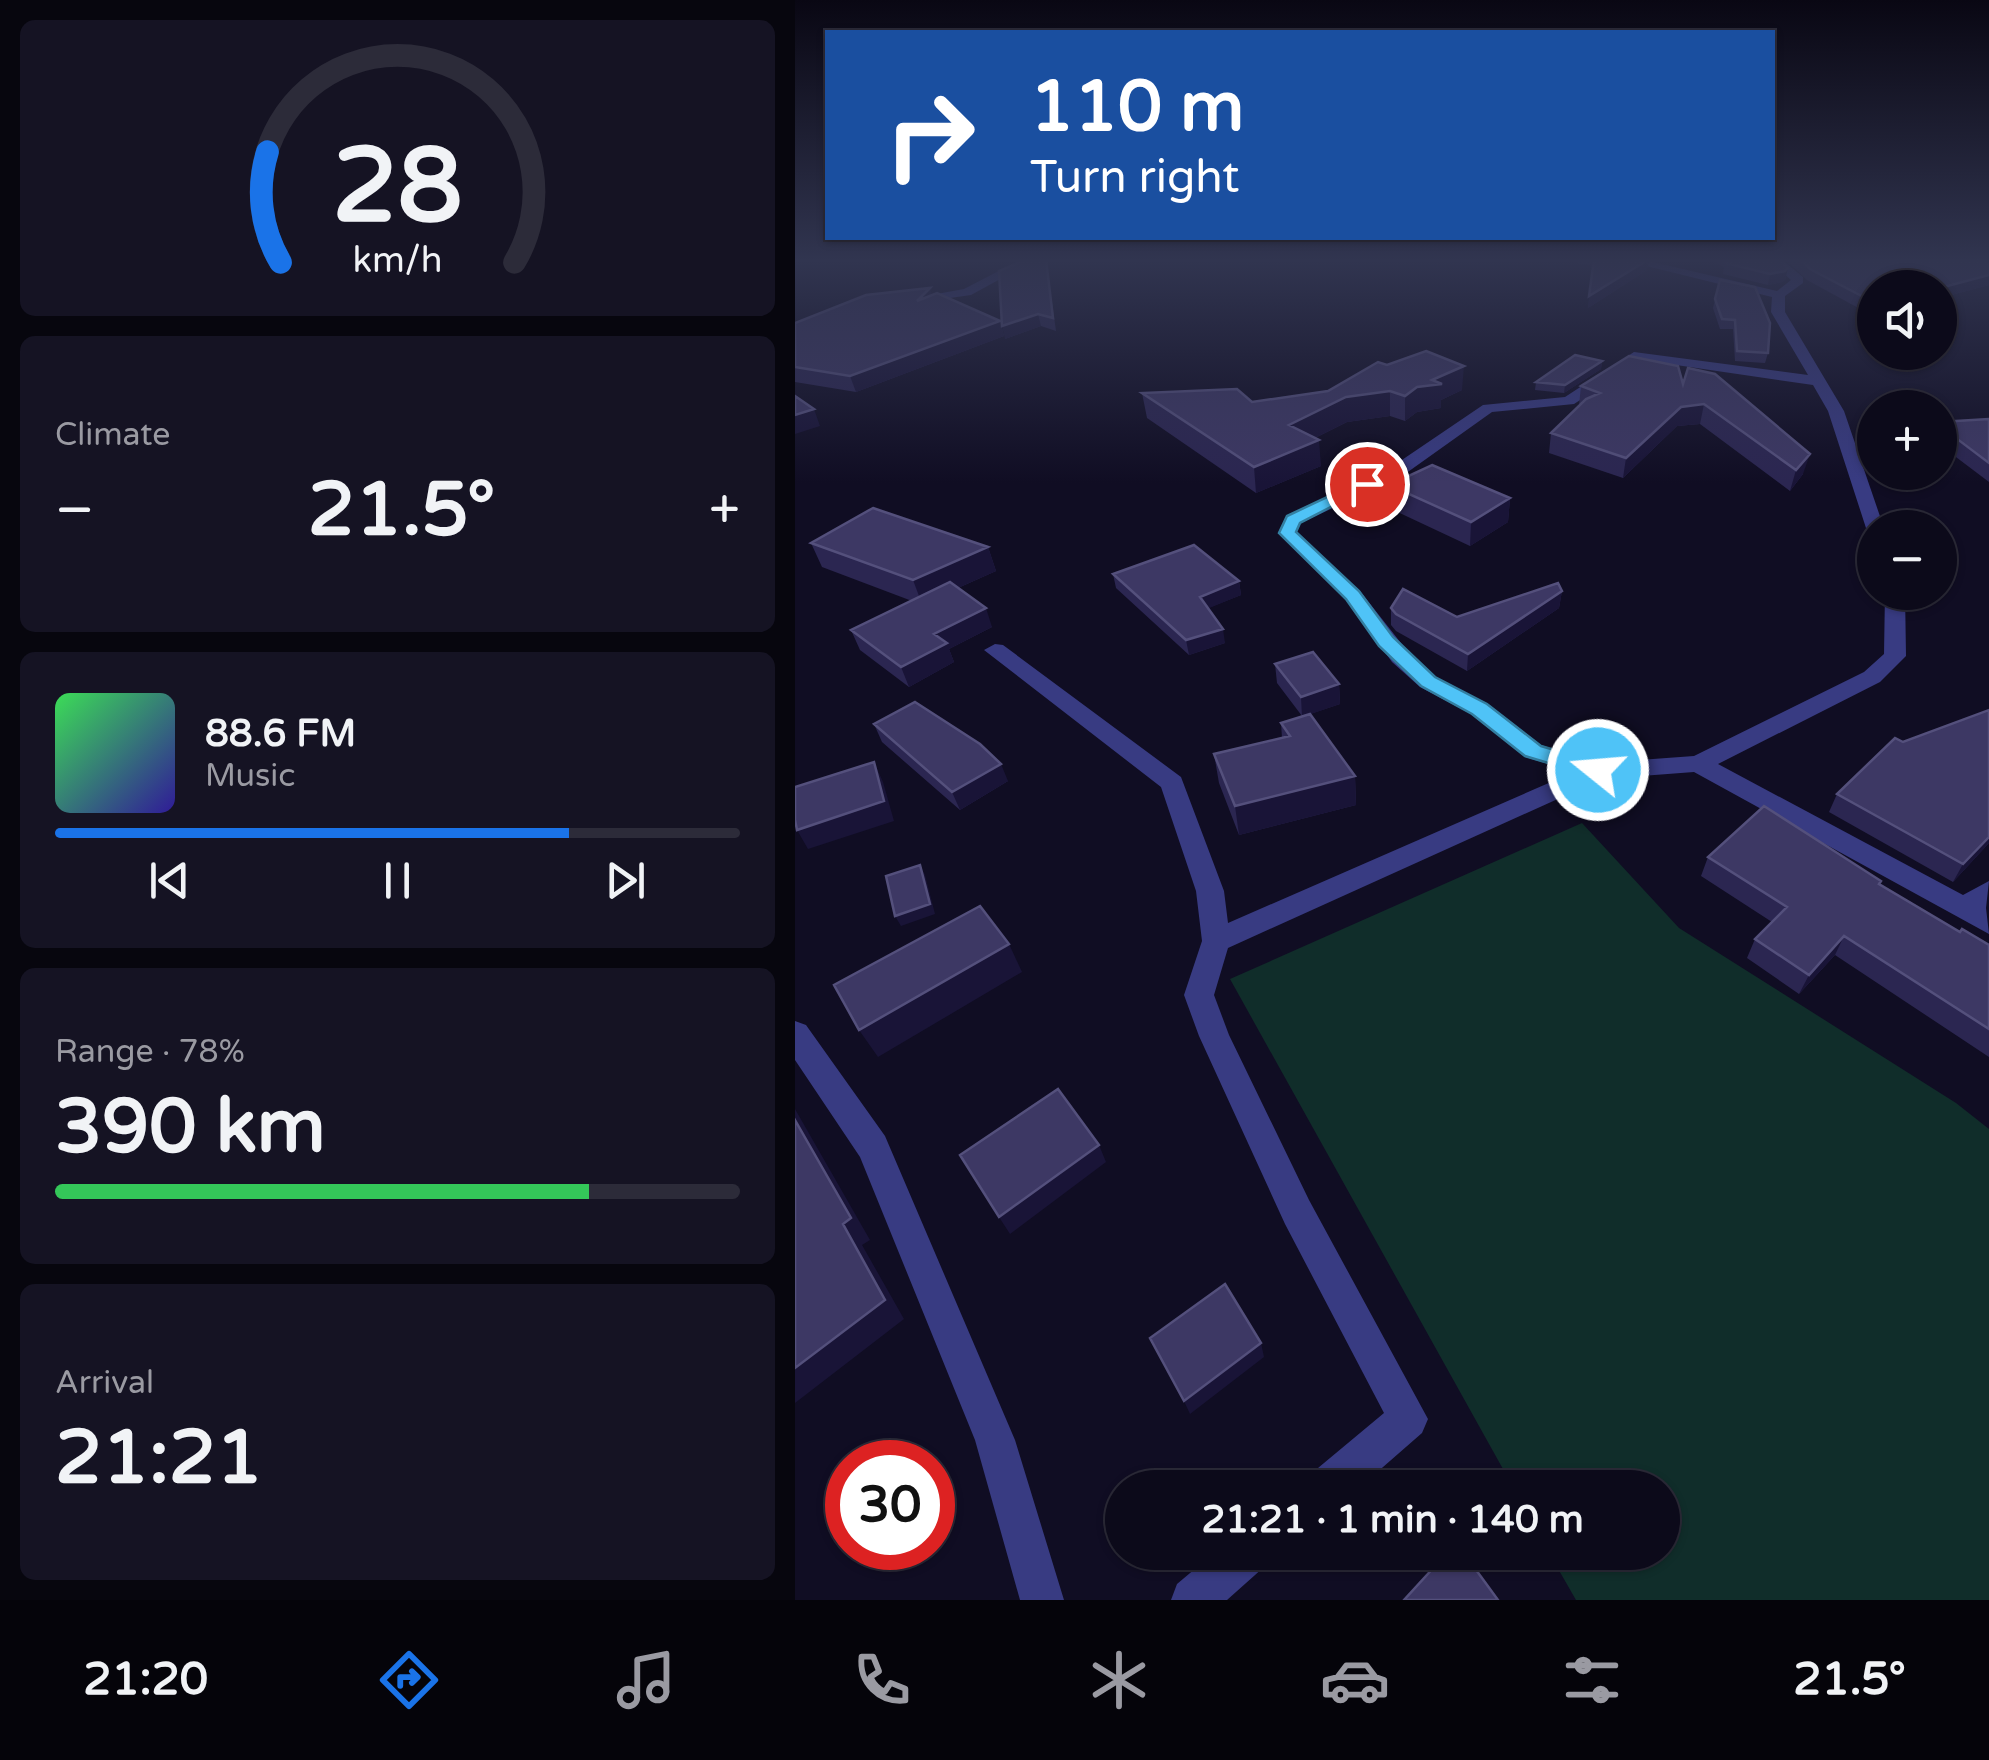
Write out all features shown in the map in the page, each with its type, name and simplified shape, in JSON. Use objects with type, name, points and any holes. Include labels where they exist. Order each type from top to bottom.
[{"type":"street","points":[[1789,334],[1836,411],[1869,510]]},
{"type":"street","points":[[1816,381],[1639,355],[1569,400],[1489,408],[1399,470],[1293,520],[1287,533],[1353,595],[1382,636],[1428,682],[1479,709],[1533,751],[1598,770],[1698,764],[1872,677],[1895,656],[1895,610]]},
{"type":"street","points":[[995,650],[1172,783],[1210,892],[1217,941],[1199,995],[1214,1036],[1297,1212],[1408,1419],[1348,1470]]},
{"type":"street","points":[[1698,764],[1989,924]]},
{"type":"street","points":[[1217,941],[1598,770]]},
{"type":"street","points":[[1964,909],[1989,890]]},
{"type":"street","points":[[795,1034],[873,1147],[995,1440],[1042,1600]]},
{"type":"street","points":[[1193,1600],[1228,1570]]},
{"type":"green space","points":[[1582,823],[1679,928],[1956,1103],[1989,1129],[1989,1600],[1576,1600],[1559,1570],[1680,1570],[1680,1470],[1504,1470],[1230,979]]},
{"type":"building","points":[[795,334],[965,334],[850,376],[795,367]]},
{"type":"building","points":[[1736,334],[1769,334],[1768,353],[1737,351]]},
{"type":"building","points":[[1426,351],[1464,366],[1432,380],[1442,384],[1417,387],[1405,396],[1390,391],[1346,397],[1289,425],[1319,440],[1254,467],[1142,393],[1237,389],[1252,402],[1328,391],[1378,362],[1387,365]]},
{"type":"building","points":[[1575,355],[1602,361],[1565,385],[1536,382]]},
{"type":"building","points":[[1629,356],[1678,366],[1683,384],[1688,368],[1715,374],[1810,454],[1796,470],[1704,404],[1681,407],[1626,458],[1551,433],[1586,399],[1600,393],[1581,386]]},
{"type":"building","points":[[795,396],[814,409],[795,415]]},
{"type":"building","points":[[1989,419],[1989,463],[1957,439],[1957,421]]},
{"type":"building","points":[[1432,465],[1510,498],[1471,522],[1389,485]]},
{"type":"building","points":[[873,508],[988,547],[913,580],[811,543]]},
{"type":"building","points":[[1194,545],[1239,581],[1200,597],[1223,629],[1186,640],[1113,574]]},
{"type":"building","points":[[950,582],[986,608],[934,634],[947,643],[901,667],[851,630]]},
{"type":"building","points":[[1558,583],[1562,591],[1468,654],[1391,608],[1403,589],[1457,617]]},
{"type":"building","points":[[1313,652],[1339,684],[1301,697],[1275,664]]},
{"type":"building","points":[[915,702],[980,744],[1001,764],[952,792],[874,724]]},
{"type":"building","points":[[1989,710],[1989,837],[1963,864],[1837,794],[1895,738],[1903,742]]},
{"type":"building","points":[[1310,714],[1355,776],[1235,806],[1214,754],[1290,736],[1281,723]]},
{"type":"building","points":[[874,762],[884,801],[797,830],[795,787]]},
{"type":"building","points":[[1764,806],[1881,881],[1879,884],[1989,945],[1989,1029],[1844,936],[1809,975],[1755,939],[1787,907],[1708,857]]},
{"type":"building","points":[[920,865],[930,904],[895,916],[886,876]]},
{"type":"building","points":[[980,906],[1009,944],[859,1030],[834,985]]},
{"type":"building","points":[[1058,1089],[1099,1145],[999,1217],[960,1155]]},
{"type":"building","points":[[795,1120],[851,1218],[843,1224],[885,1300],[795,1368]]},
{"type":"building","points":[[1225,1284],[1261,1343],[1184,1401],[1150,1338]]},
{"type":"building","points":[[1432,1570],[1476,1570],[1498,1600],[1404,1600]]},
{"type":"route","points":[[1367,484],[1293,520],[1287,533],[1353,595],[1386,642],[1428,682],[1479,709],[1533,751],[1598,770]]}]
